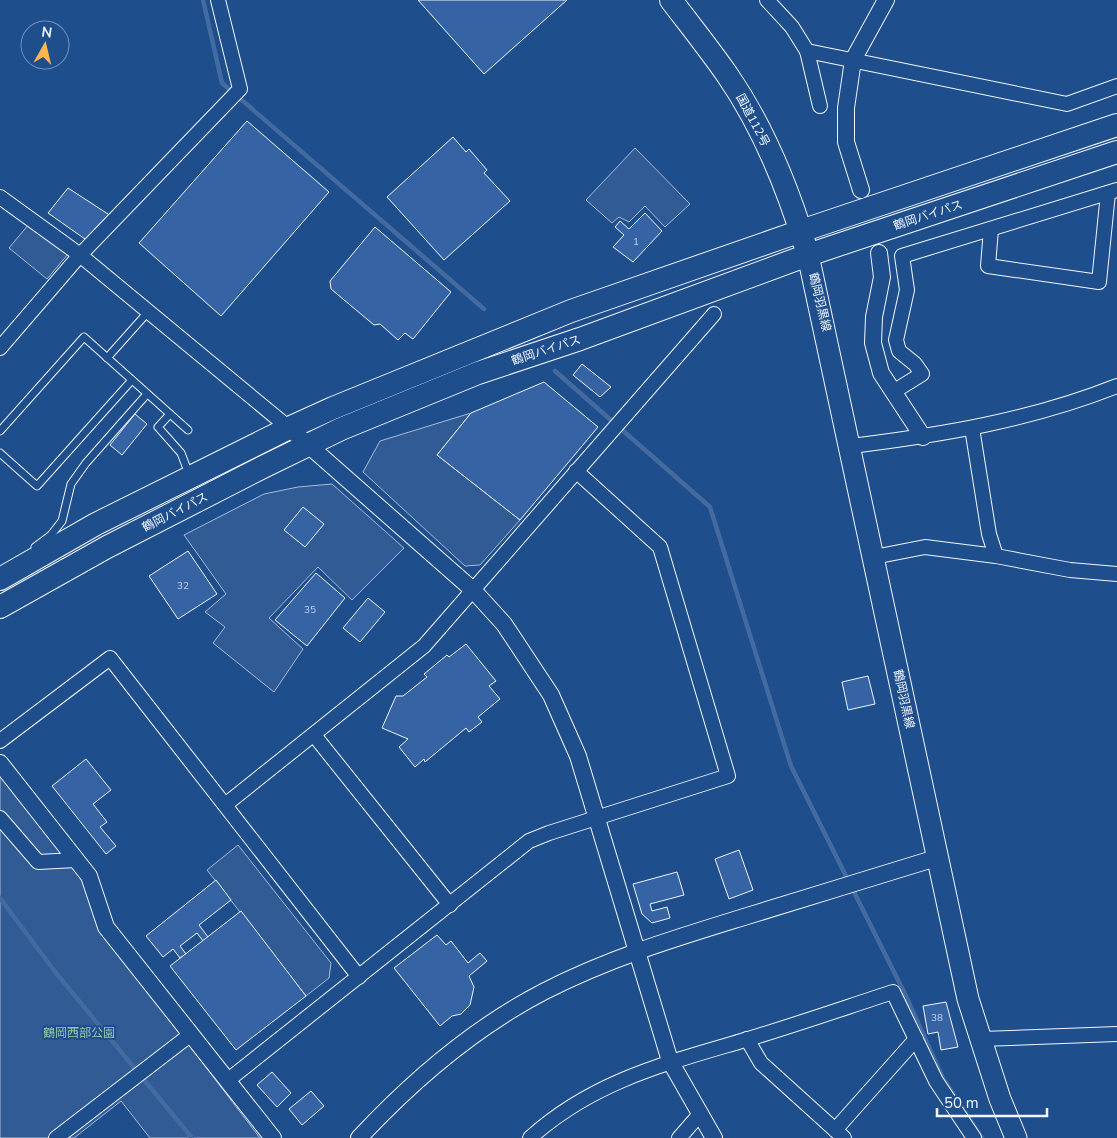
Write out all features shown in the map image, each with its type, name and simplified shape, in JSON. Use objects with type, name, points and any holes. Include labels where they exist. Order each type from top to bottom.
[{"type":"highway","name":"国道112号","points":[[671,0],[729,76],[759,127],[780,173],[808,255]]},
{"type":"highway","name":"鶴岡バイパス","points":[[0,579],[96,524],[289,428],[333,408],[571,311],[801,231],[1117,125]]},
{"type":"highway","name":"鶴岡バイパス","points":[[0,607],[107,547],[308,445],[478,373],[580,339],[808,255],[1117,152]]},
{"type":"main road","name":"鶴岡羽黒線","points":[[808,255],[851,446],[936,858],[968,999],[1000,1099],[1016,1138]]},
{"type":"street","points":[[2,342],[80,255],[240,89],[218,0]]},
{"type":"street","points":[[767,0],[792,27],[807,51],[820,106]]},
{"type":"street","points":[[861,190],[846,142],[846,108],[853,60],[886,0]]},
{"type":"street","points":[[807,51],[1067,104],[1117,86]]},
{"type":"street","points":[[893,392],[922,374],[915,364],[899,351],[896,340],[907,290],[902,256],[1112,191],[1099,282],[988,266],[990,229]]},
{"type":"street","points":[[0,197],[80,255],[289,428],[473,590],[515,638],[551,695],[578,756],[670,1061],[714,1138]]},
{"type":"street","points":[[879,253],[882,277],[874,317],[873,342],[880,373],[923,438]]},
{"type":"street","points":[[225,805],[424,646],[714,314]]},
{"type":"street","points":[[851,446],[923,438],[972,428],[1085,399],[1117,386]]},
{"type":"street","points":[[972,428],[989,534],[996,556]]},
{"type":"street","points":[[227,1081],[529,841],[549,832],[728,776],[660,547],[576,470]]},
{"type":"street","points":[[874,557],[925,547],[996,556],[1070,570],[1117,574]]},
{"type":"street","points":[[0,741],[110,658],[359,977]]},
{"type":"street","points":[[314,735],[450,905]]},
{"type":"street","points":[[0,763],[89,876],[106,927],[273,1138]]},
{"type":"street","points":[[0,818],[38,862],[76,860]]},
{"type":"street","points":[[359,1138],[409,1088],[450,1052],[487,1026],[544,991],[636,950],[936,858]]},
{"type":"street","points":[[530,1138],[565,1109],[612,1084],[670,1061],[747,1039],[894,992],[936,1081],[974,1138]]},
{"type":"street","points":[[980,1039],[1117,1034]]},
{"type":"street","points":[[56,1138],[190,1035]]},
{"type":"street","points":[[747,1039],[761,1063],[839,1134],[916,1039]]},
{"type":"street","points":[[679,1138],[700,1114]]},
{"type":"lane","points":[[107,358],[148,312]]},
{"type":"lane","points":[[0,431],[84,338],[188,430]]},
{"type":"lane","points":[[0,452],[37,486],[132,380]]},
{"type":"lane","points":[[0,574],[57,528],[65,513],[71,484],[86,463],[147,394]]},
{"type":"lane","points":[[170,414],[158,427],[181,453],[190,476]]},
{"type":"shaded area","points":[[635,148],[690,204],[665,227],[645,206],[629,222],[619,217],[612,223],[586,200]]},
{"type":"shaded area","points":[[29,224],[68,254],[47,279],[9,248]]},
{"type":"shaded area","points":[[471,413],[437,455],[520,520],[480,565],[465,566],[363,472],[380,441]]},
{"type":"shaded area","points":[[332,484],[404,548],[352,600],[318,567],[269,618],[303,649],[274,692],[213,643],[225,627],[205,612],[226,594],[184,535],[264,494],[298,487]]},
{"type":"shaded area","name":"鶴岡西部公園","points":[[0,772],[80,870],[100,929],[260,1138],[150,1138],[121,1101],[74,1138],[0,1138]]},
{"type":"shaded area","points":[[238,845],[331,963],[329,978],[306,996],[207,870]]},
{"type":"building","points":[[418,0],[567,0],[484,74]]},
{"type":"building","points":[[247,121],[329,192],[221,316],[139,243]]},
{"type":"building","points":[[453,137],[466,152],[469,149],[487,170],[484,173],[510,201],[444,260],[387,197]]},
{"type":"building","points":[[68,188],[111,216],[85,239],[48,213]]},
{"type":"building","points":[[645,213],[662,231],[633,262],[613,247],[624,235],[615,227],[620,221],[629,229]]},
{"type":"building","points":[[375,227],[451,292],[413,339],[405,333],[398,340],[380,324],[374,325],[331,289],[330,281]]},
{"type":"building","points":[[582,364],[611,387],[600,397],[573,375]]},
{"type":"building","points":[[544,382],[598,427],[520,520],[437,455],[471,413]]},
{"type":"building","points":[[135,414],[147,424],[122,455],[110,445]]},
{"type":"building","points":[[303,507],[324,524],[305,547],[284,530]]},
{"type":"building","points":[[188,551],[217,594],[178,619],[149,576]]},
{"type":"building","points":[[316,573],[345,598],[307,646],[275,620]]},
{"type":"building","points":[[368,598],[385,612],[360,642],[343,628]]},
{"type":"building","points":[[466,644],[496,681],[489,686],[500,699],[478,717],[482,722],[469,732],[466,728],[425,762],[424,759],[415,767],[399,747],[408,739],[382,728],[396,696],[403,696],[427,677],[424,674],[447,655],[449,657]]},
{"type":"building","points":[[868,676],[875,704],[848,710],[842,682]]},
{"type":"building","points":[[86,759],[111,790],[93,804],[107,822],[100,827],[116,846],[106,854],[52,786]]},
{"type":"building","points":[[739,850],[753,890],[729,899],[715,859]]},
{"type":"building","points":[[677,872],[684,895],[650,904],[652,911],[667,907],[670,918],[652,923],[642,914],[633,884]]},
{"type":"building","points":[[216,880],[231,900],[199,925],[208,937],[203,941],[197,933],[180,946],[186,954],[180,958],[173,949],[163,957],[146,936]]},
{"type":"building","points":[[241,911],[306,996],[236,1050],[170,966]]},
{"type":"building","points":[[437,935],[446,945],[451,941],[468,963],[480,953],[487,961],[469,976],[474,987],[470,1005],[461,1014],[452,1016],[440,1026],[394,968]]},
{"type":"building","points":[[946,1002],[958,1047],[941,1050],[938,1032],[928,1034],[923,1006]]},
{"type":"building","points":[[272,1072],[291,1093],[277,1107],[257,1085]]},
{"type":"building","points":[[311,1091],[324,1106],[302,1125],[289,1109]]},
{"type":"waterway","points":[[203,0],[222,83],[484,309]]},
{"type":"waterway","points":[[555,371],[710,507],[791,766],[905,994],[943,1078],[982,1138]]},
{"type":"waterway","points":[[0,898],[56,973],[192,1138]]}]
